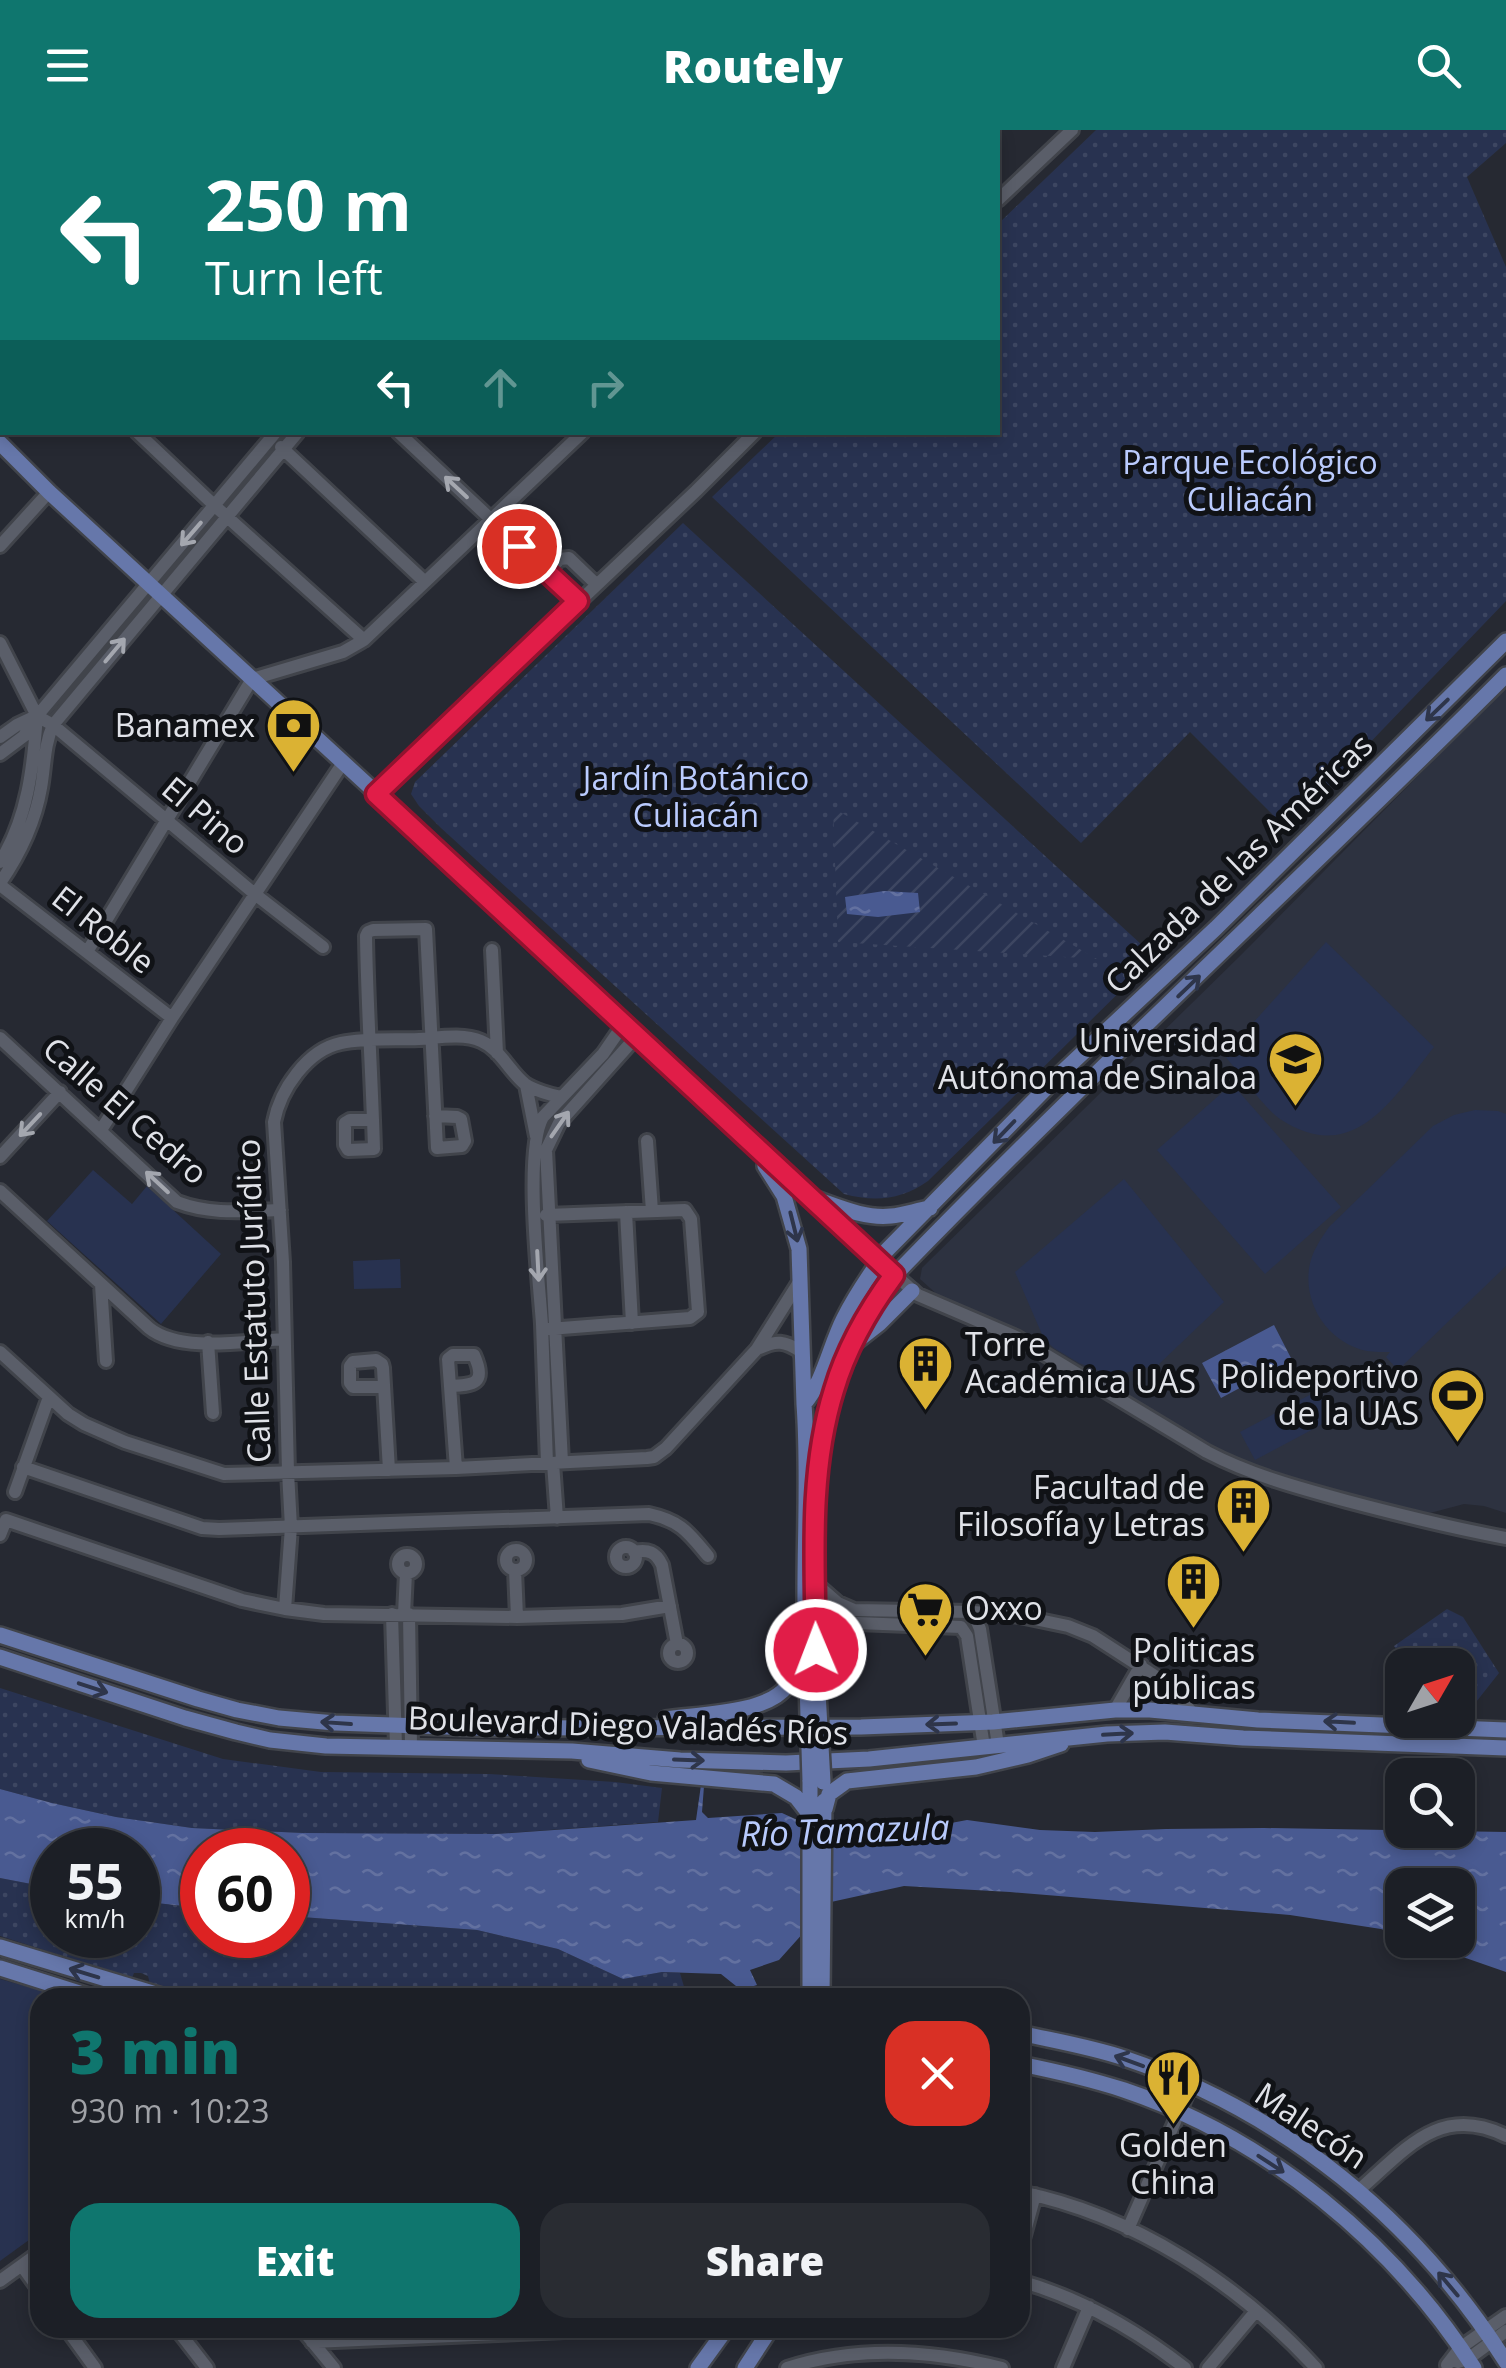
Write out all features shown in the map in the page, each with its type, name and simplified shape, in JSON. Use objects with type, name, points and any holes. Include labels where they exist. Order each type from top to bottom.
[{"type":"main road","points":[[0,443],[894,1275]]},
{"type":"main road","name":"Calzada de las Américas","points":[[804,1404],[814,1392],[844,1317],[887,1250],[1058,1076],[1216,928],[1506,641]]},
{"type":"main road","name":"Calzada de las Américas","points":[[813,1652],[817,1484],[822,1445],[834,1390],[867,1316],[894,1275],[1506,675]]},
{"type":"main road","points":[[638,1726],[769,1702],[780,1695],[794,1672],[804,1613],[807,1445],[799,1250],[790,1211],[749,1142]]},
{"type":"main road","points":[[808,1196],[878,1216],[930,1208]]},
{"type":"main road","points":[[854,1343],[912,1290]]},
{"type":"main road","points":[[804,1613],[813,1652],[818,1812],[813,1988]]},
{"type":"main road","name":"Boulevard Diego Valadés Ríos","points":[[0,1634],[237,1710],[310,1721],[403,1726],[862,1727],[986,1722],[1115,1710],[1506,1730]]},
{"type":"main road","name":"Boulevard Diego Valadés Ríos","points":[[0,1657],[184,1718],[270,1740],[326,1746],[573,1751],[786,1763],[870,1759],[1107,1734],[1178,1732],[1506,1748]]},
{"type":"main road","points":[[818,1812],[829,1794],[848,1782],[976,1767],[1075,1738]]},
{"type":"main road","points":[[573,1751],[594,1762],[632,1770],[774,1784],[818,1812]]},
{"type":"main road","points":[[0,1947],[136,1988]]},
{"type":"main road","points":[[0,1968],[64,1988]]},
{"type":"main road","name":"Malecón","points":[[1030,2035],[1123,2058],[1230,2104],[1301,2146],[1359,2190],[1446,2280],[1495,2334],[1506,2362]]},
{"type":"main road","points":[[1030,2066],[1126,2091],[1179,2112],[1277,2166],[1383,2255],[1467,2358]]},
{"type":"main road","points":[[698,2368],[719,2338]]},
{"type":"main road","points":[[744,2368],[764,2338]]},
{"type":"street","points":[[1000,198],[1067,132]]},
{"type":"street","points":[[140,435],[364,640]]},
{"type":"street","points":[[0,884],[34,816],[41,792],[46,740],[53,725],[271,435]]},
{"type":"street","points":[[273,435],[425,582]]},
{"type":"street","points":[[0,754],[24,736],[36,716],[227,517],[296,435]]},
{"type":"street","points":[[401,435],[578,601]]},
{"type":"street","points":[[87,952],[252,680],[343,652],[364,640],[580,435]]},
{"type":"street","points":[[376,794],[747,435]]},
{"type":"street","points":[[0,546],[49,492]]},
{"type":"street","points":[[547,572],[560,559],[569,558],[596,584]]},
{"type":"street","points":[[0,643],[36,716],[25,805],[0,862]]},
{"type":"street","points":[[0,737],[36,716]]},
{"type":"street","name":"El Pino","points":[[36,716],[53,725],[323,946]]},
{"type":"street","points":[[101,1130],[342,763]]},
{"type":"street","name":"El Roble","points":[[0,884],[172,1018]]},
{"type":"street","points":[[373,1120],[350,1120],[344,1126],[348,1150],[374,1150],[371,1041],[366,934],[373,930],[426,929],[435,1116]]},
{"type":"street","points":[[492,950],[497,1052],[526,1084],[561,1098]]},
{"type":"street","points":[[536,1136],[544,1118],[603,1054],[623,1025]]},
{"type":"street","points":[[543,1215],[546,1150],[553,1131],[636,1037]]},
{"type":"street","name":"Calle El Cedro","points":[[0,1038],[177,1202],[211,1211],[280,1210]]},
{"type":"street","name":"Calle Estatuto Jurídico","points":[[286,1609],[291,1527],[274,1122],[278,1104],[298,1074],[322,1051],[344,1042],[474,1038],[497,1052]]},
{"type":"street","points":[[526,1084],[536,1136],[543,1215],[556,1518]]},
{"type":"street","points":[[0,1157],[60,1092]]},
{"type":"street","points":[[647,1141],[652,1210]]},
{"type":"street","points":[[0,1192],[162,1337],[185,1343],[284,1339]]},
{"type":"street","points":[[543,1215],[679,1208],[689,1214],[698,1312],[690,1318],[549,1329]]},
{"type":"street","points":[[626,1212],[632,1323]]},
{"type":"street","points":[[894,1275],[912,1290],[1016,1337],[1236,1466],[1417,1520],[1506,1538]]},
{"type":"street","points":[[0,1352],[84,1424],[125,1442],[224,1474],[456,1468],[654,1457],[757,1349],[801,1279]]},
{"type":"street","points":[[102,1284],[106,1361]]},
{"type":"street","points":[[208,1342],[212,1412]]},
{"type":"street","points":[[757,1349],[780,1342],[790,1344],[801,1355]]},
{"type":"street","points":[[450,1386],[476,1382],[474,1355],[453,1355],[448,1359],[456,1468]]},
{"type":"street","points":[[384,1386],[355,1387],[350,1383],[353,1362],[380,1361],[383,1368],[389,1470]]},
{"type":"street","points":[[16,1492],[49,1397]]},
{"type":"street","points":[[23,1466],[202,1528],[649,1514],[682,1526],[708,1556]]},
{"type":"street","points":[[0,1536],[6,1520],[242,1600],[324,1614],[517,1617],[622,1614],[670,1606]]},
{"type":"street","points":[[634,1552],[646,1550],[660,1559],[677,1644]]},
{"type":"street","points":[[515,1570],[517,1617]]},
{"type":"street","points":[[404,1747],[402,1614],[406,1573]]},
{"type":"street","points":[[815,1583],[854,1610],[973,1612],[1068,1626],[1141,1665],[1172,1687],[1192,1714]]},
{"type":"street","points":[[973,1612],[980,1629],[986,1722]]},
{"type":"street","points":[[813,1652],[857,1623],[961,1626],[968,1636],[991,1746]]},
{"type":"street","points":[[1115,1710],[1141,1665]]},
{"type":"street","points":[[1128,2229],[1191,2086]]},
{"type":"street","points":[[1359,2190],[1433,2129],[1469,2124],[1487,2126],[1506,2136]]},
{"type":"street","points":[[1030,2194],[1128,2229],[1206,2272],[1256,2311],[1316,2368]]},
{"type":"street","points":[[1030,2213],[1035,2195]]},
{"type":"street","points":[[0,2282],[30,2260]]},
{"type":"street","points":[[22,2266],[30,2277]]},
{"type":"street","points":[[1030,2284],[1089,2307],[1185,2368]]},
{"type":"street","points":[[1063,2368],[1089,2307]]},
{"type":"street","points":[[1208,2368],[1256,2311]]},
{"type":"street","points":[[1445,2366],[1467,2358],[1495,2334],[1506,2316]]},
{"type":"street","points":[[73,2338],[95,2368]]},
{"type":"street","points":[[184,2338],[206,2368]]},
{"type":"street","points":[[309,2338],[332,2368]]},
{"type":"street","points":[[312,2342],[404,2338]]},
{"type":"street","points":[[787,2368],[828,2357],[895,2352],[930,2354],[1002,2368]]},
{"type":"street","points":[[895,2352],[895,2368]]},
{"type":"shaded area","name":"Universidad Autónoma de Sinaloa","points":[[1506,687],[1506,1513],[1464,1504],[1419,1512],[1266,1472],[1129,1399],[1003,1323],[940,1297],[920,1279],[922,1268],[1240,956]]},
{"type":"green space","name":"Parque Ecológico Culiacán","points":[[1096,130],[1506,130],[1506,143],[1467,177],[1506,267],[1506,601],[1287,829],[1190,732],[1081,843],[712,497],[777,435],[1000,435],[1000,222]]},
{"type":"green space","name":"Jardín Botánico Culiacán","points":[[683,523],[1155,957],[928,1181],[898,1196],[866,1198],[844,1194],[441,828],[411,794],[415,782]]},
{"type":"green space","points":[[833,808],[1097,959],[838,942]]},
{"type":"green space","points":[[1326,942],[1434,1047],[1370,1120],[1351,1131],[1330,1135],[1306,1132],[1280,1119],[1224,1055]]},
{"type":"green space","points":[[1232,1084],[1341,1207],[1265,1274],[1157,1150]]},
{"type":"green space","points":[[1475,1110],[1506,1114],[1506,1266],[1398,1370],[1386,1357],[1390,1352],[1354,1347],[1322,1321],[1311,1297],[1312,1258],[1329,1227],[1433,1126]]},
{"type":"green space","points":[[93,1170],[132,1204],[147,1186],[221,1254],[161,1324],[47,1221]]},
{"type":"green space","points":[[1124,1179],[1224,1302],[1158,1365],[1120,1374],[1079,1363],[1044,1339],[1015,1272]]},
{"type":"green space","points":[[400,1259],[401,1288],[354,1289],[353,1261]]},
{"type":"green space","points":[[1319,1390],[1334,1418],[1255,1460],[1240,1432]]},
{"type":"green space","points":[[1447,1609],[1463,1617],[1499,1673],[1475,1703],[1475,1648],[1394,1646]]},
{"type":"green space","points":[[0,1688],[223,1759],[321,1772],[489,1774],[662,1788],[658,1822],[496,1834],[192,1828],[116,1817],[0,1789]]},
{"type":"green space","points":[[0,1878],[30,1884],[30,1946],[0,1936]]},
{"type":"green space","points":[[160,1903],[180,1906],[180,1958],[310,1958],[310,1918],[477,1930],[558,1949],[623,1979],[680,1973],[684,1988],[171,1988],[150,1984],[148,1976],[141,1973],[134,1973],[132,1978],[69,1958],[160,1958]]},
{"type":"green space","points":[[0,1979],[32,1988],[30,2239],[0,2261]]},
{"type":"water","points":[[884,891],[918,893],[920,912],[878,917],[847,914],[845,897]]},
{"type":"water","points":[[1274,1325],[1292,1360],[1221,1398],[1202,1363]]},
{"type":"water","points":[[701,1785],[702,1812],[708,1818],[782,1813],[830,1835],[893,1834],[967,1820],[1040,1830],[1095,1832],[1385,1830],[1385,1848],[1475,1848],[1475,1831],[1506,1832],[1506,1972],[1466,1958],[1475,1958],[1475,1868],[1385,1868],[1385,1930],[1290,1915],[904,1886],[831,1902],[779,1960],[750,1970],[757,1985],[747,1988],[738,1988],[721,1974],[662,1972],[623,1979],[558,1949],[477,1930],[310,1918],[310,1833],[496,1834],[696,1820]]},
{"type":"water","points":[[0,1789],[116,1817],[192,1828],[180,1828],[180,1906],[160,1903],[160,1828],[30,1828],[30,1884],[0,1878]]},
{"type":"place","name":"Banamex","points":[[294,775]]},
{"type":"place","name":"Universidad Autónoma de Sinaloa","points":[[1296,1108]]},
{"type":"place","name":"Torre Académica UAS","points":[[926,1412]]},
{"type":"place","name":"Polideportivo de la UAS","points":[[1458,1444]]},
{"type":"place","name":"Facultad de Filosofía y Letras","points":[[1244,1555]]},
{"type":"place","name":"Politicas públicas","points":[[1194,1631]]},
{"type":"place","name":"Oxxo","points":[[926,1658]]},
{"type":"place","name":"Golden China","points":[[1173,2126]]},
{"type":"route","points":[[519,546],[578,601],[376,794],[894,1275],[867,1316],[844,1364],[826,1422],[817,1484],[816,1650]]},
{"type":"water label","name":"Río Tamazula","points":[[845,1831]]}]
